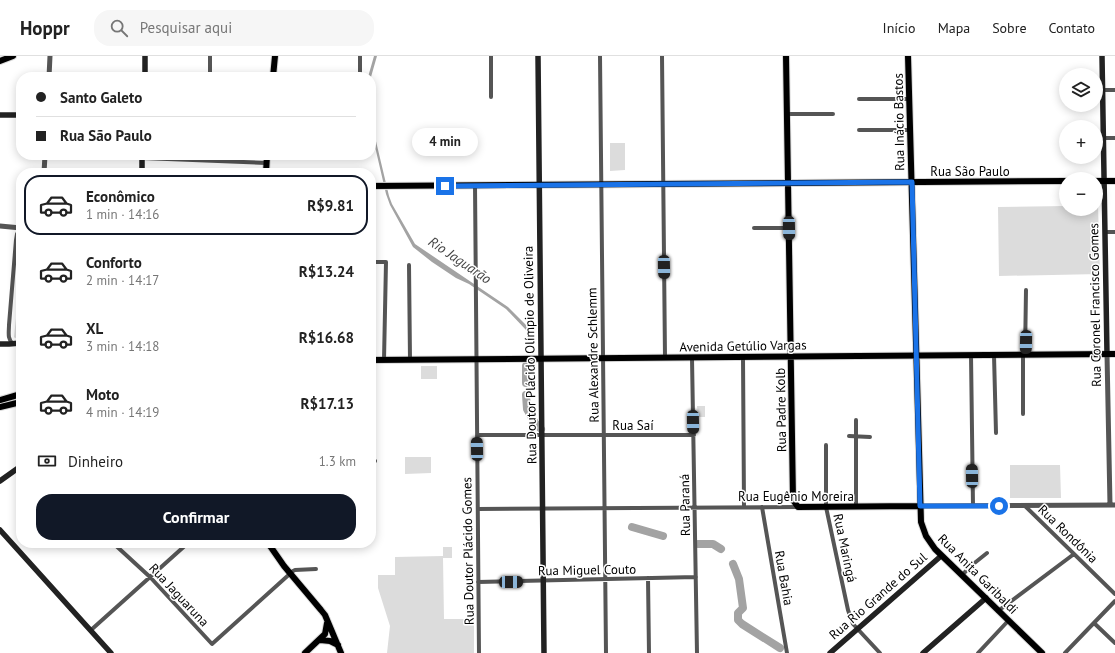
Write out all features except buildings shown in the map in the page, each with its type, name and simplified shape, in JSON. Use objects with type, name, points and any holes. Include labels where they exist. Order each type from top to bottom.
[{"type":"main road","points":[[0,61],[13,56]]},
{"type":"main road","points":[[145,56],[145,72]]},
{"type":"main road","points":[[273,72],[275,56]]},
{"type":"main road","name":"Rua Doutor Plácido Olímpio de Oliveira","points":[[538,56],[544,653]]},
{"type":"main road","name":"Rua Padre Kolb","points":[[786,56],[793,500]]},
{"type":"main road","name":"Rua Inácio Bastos","points":[[908,56],[916,356]]},
{"type":"main road","name":"Rua Coronel Francisco Gomes","points":[[1102,56],[1102,68]]},
{"type":"main road","points":[[0,115],[16,115]]},
{"type":"main road","name":"Rua Coronel Francisco Gomes","points":[[1103,138],[1107,354]]},
{"type":"main road","points":[[266,160],[266,168]]},
{"type":"main road","name":"Rua São Paulo","points":[[376,186],[1059,181]]},
{"type":"main road","points":[[1104,181],[1115,181]]},
{"type":"main road","points":[[0,344],[16,344]]},
{"type":"main road","name":"Avenida Getúlio Vargas","points":[[376,360],[1115,354]]},
{"type":"main road","name":"Rua Anita Garibaldi","points":[[916,356],[920,516],[923,529],[930,542],[942,556],[1042,653]]},
{"type":"main road","points":[[0,400],[16,395]]},
{"type":"main road","points":[[0,407],[16,403]]},
{"type":"main road","points":[[0,481],[16,470]]},
{"type":"main road","points":[[793,500],[798,507]]},
{"type":"main road","name":"Rua Eugênio Moreira","points":[[798,507],[920,506]]},
{"type":"main road","points":[[0,530],[16,548]]},
{"type":"main road","points":[[16,548],[111,653]]},
{"type":"main road","points":[[271,548],[279,561],[322,610],[341,653]]},
{"type":"main road","name":"Rua Rio Grande do Sul","points":[[830,653],[942,556]]},
{"type":"main road","points":[[923,653],[986,598]]},
{"type":"main road","points":[[305,653],[325,634],[328,621]]},
{"type":"main road","points":[[320,640],[330,641],[338,645]]},
{"type":"street","points":[[49,72],[50,56]]},
{"type":"street","points":[[210,56],[210,72]]},
{"type":"street","points":[[360,56],[360,72]]},
{"type":"street","points":[[491,56],[491,97]]},
{"type":"street","name":"Rua Alexandre Schlemm","points":[[600,56],[606,653]]},
{"type":"street","points":[[662,56],[665,358]]},
{"type":"street","points":[[1103,90],[1115,90]]},
{"type":"street","points":[[859,99],[910,99]]},
{"type":"street","points":[[787,114],[833,114]]},
{"type":"street","points":[[859,130],[910,130]]},
{"type":"street","points":[[1103,138],[1115,138]]},
{"type":"street","points":[[213,160],[266,163]]},
{"type":"street","name":"Rua Doutor Plácido Gomes","points":[[475,185],[479,653]]},
{"type":"street","points":[[0,226],[16,228]]},
{"type":"street","points":[[754,228],[789,228]]},
{"type":"street","points":[[1105,232],[1115,232]]},
{"type":"street","points":[[13,344],[9,340],[9,325],[16,240]]},
{"type":"street","points":[[376,262],[386,262],[384,360]]},
{"type":"street","points":[[409,265],[410,360]]},
{"type":"street","points":[[1023,414],[1026,290]]},
{"type":"street","name":"Rua Coronel Francisco Gomes","points":[[1107,354],[1112,505]]},
{"type":"street","points":[[971,355],[973,506]]},
{"type":"street","points":[[994,355],[996,433]]},
{"type":"street","points":[[742,357],[744,508]]},
{"type":"street","name":"Rua Paraná","points":[[692,358],[697,653]]},
{"type":"street","points":[[856,420],[856,507]]},
{"type":"street","name":"Rua Saí","points":[[477,435],[694,435]]},
{"type":"street","points":[[849,436],[870,437]]},
{"type":"street","name":"Rua Maringá","points":[[826,445],[826,507],[848,610],[853,624],[880,653]]},
{"type":"street","points":[[788,507],[793,500]]},
{"type":"street","name":"Rua Eugênio Moreira","points":[[920,506],[1112,505]]},
{"type":"street","name":"Rua Rondônia","points":[[1025,506],[1115,594]]},
{"type":"street","name":"Rua Bahia","points":[[762,507],[787,653]]},
{"type":"street","name":"Rua Eugênio Moreira","points":[[478,509],[798,507]]},
{"type":"street","name":"Rua Jaguaruna","points":[[119,548],[150,577],[212,644],[290,574]]},
{"type":"street","points":[[91,630],[182,548]]},
{"type":"street","points":[[962,575],[987,553]]},
{"type":"street","points":[[998,610],[1074,554]]},
{"type":"street","points":[[290,574],[295,570],[316,569]]},
{"type":"street","name":"Rua Miguel Couto","points":[[478,582],[696,577]]},
{"type":"street","points":[[648,578],[649,653]]},
{"type":"street","points":[[1065,653],[1115,601]]},
{"type":"street","points":[[978,653],[1008,621]]},
{"type":"street","points":[[1094,623],[1115,643]]},
{"type":"shaded area","points":[[374,56],[377,56],[372,72],[369,72]]},
{"type":"shaded area","name":"Rio Jaguarão","points":[[376,141],[392,204],[415,244],[508,307],[531,331],[527,331],[506,309],[469,284],[456,278],[432,262],[413,247],[390,205],[376,151]]},
{"type":"shaded area","points":[[610,143],[625,143],[625,170],[610,171]]},
{"type":"shaded area","points":[[1059,206],[1059,216],[1098,216],[1100,274],[999,276],[998,207]]},
{"type":"shaded area","points":[[16,318],[16,338],[14,337]]},
{"type":"shaded area","points":[[421,366],[437,366],[437,379],[421,379]]},
{"type":"shaded area","points":[[697,406],[705,406],[705,417],[698,417]]},
{"type":"shaded area","points":[[405,457],[431,457],[431,473],[405,474]]},
{"type":"shaded area","points":[[1010,465],[1060,465],[1061,498],[1010,498]]},
{"type":"shaded area","points":[[443,547],[452,547],[452,558],[443,558],[444,619],[474,619],[474,653],[387,653],[390,626],[378,588],[378,575],[395,575],[395,557],[443,556]]},
{"type":"waterway","name":"Rio Jaguarão","points":[[526,366],[526,383]]},
{"type":"waterway","name":"Rio Jaguarão","points":[[526,395],[527,409],[535,423],[541,429]]},
{"type":"waterway","name":"Rio Jaguarão","points":[[632,527],[663,536]]},
{"type":"waterway","name":"Rio Jaguarão","points":[[698,544],[713,544],[721,549]]},
{"type":"waterway","name":"Rio Jaguarão","points":[[733,564],[739,579],[743,608],[738,613],[738,620],[780,648]]},
{"type":"route","points":[[445,186],[912,182],[920,506],[999,506]]}]
